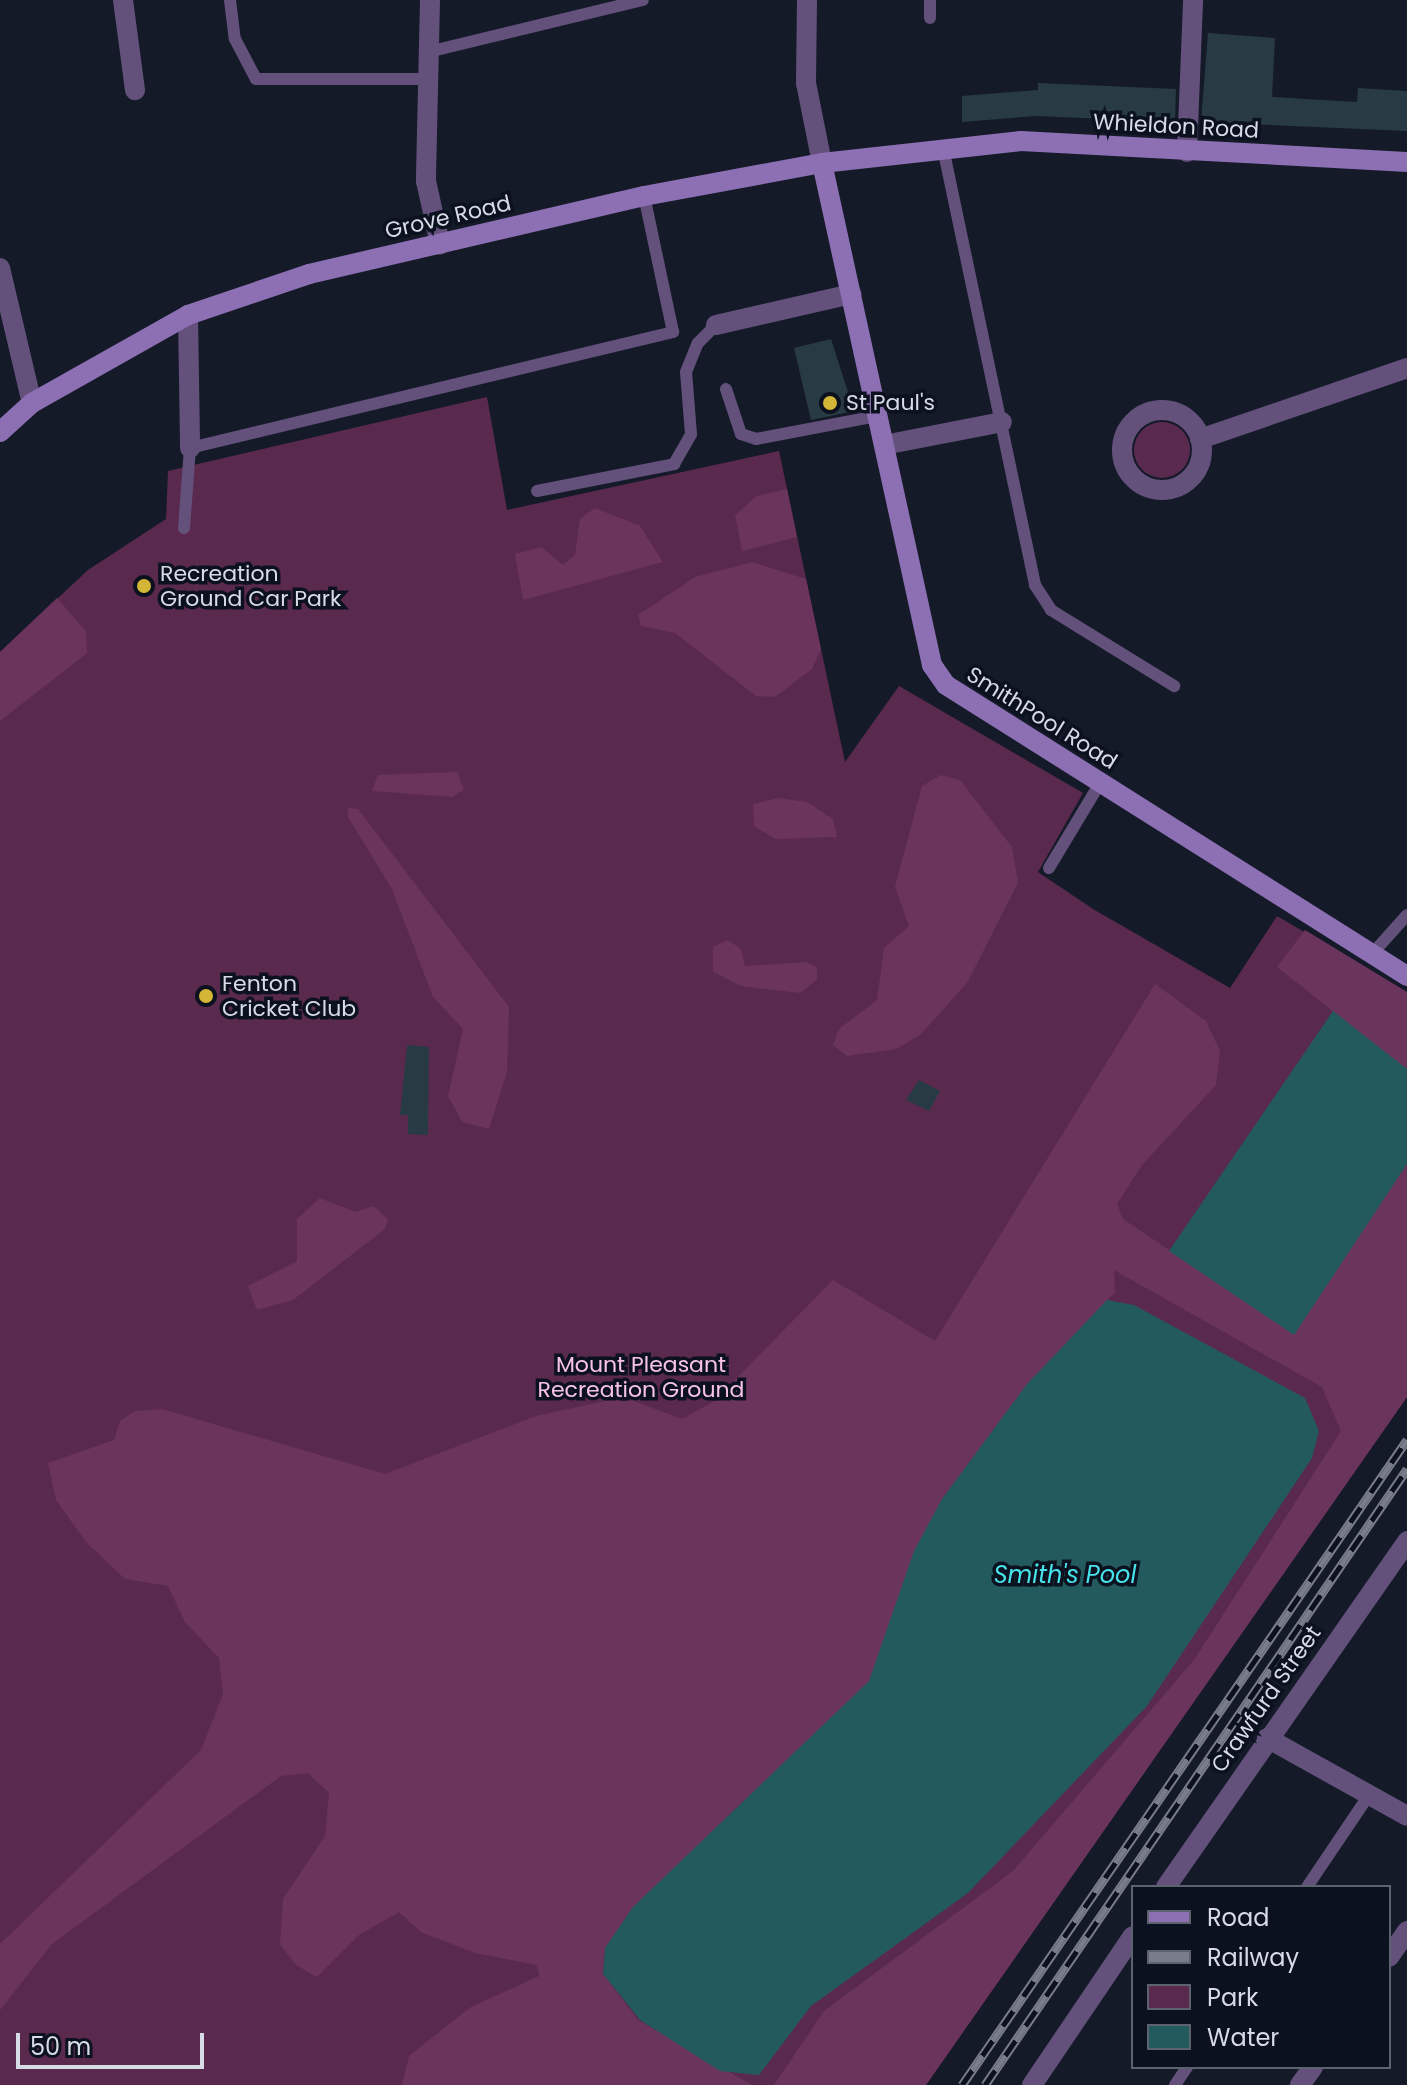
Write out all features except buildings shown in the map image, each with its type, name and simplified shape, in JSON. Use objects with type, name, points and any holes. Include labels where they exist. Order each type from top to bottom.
[{"type":"street","points":[[123,0],[135,90]]},
{"type":"street","points":[[430,0],[426,181],[440,244]]},
{"type":"street","points":[[807,0],[806,83],[822,163]]},
{"type":"street","points":[[1187,152],[1193,0]]},
{"type":"street","name":"Whieldon Road","points":[[943,148],[1021,141],[1407,162]]},
{"type":"street","name":"Grove Road","points":[[0,432],[32,403],[188,315],[309,274],[644,196],[822,163],[943,148]]},
{"type":"street","name":"SmithPool Road","points":[[822,163],[932,665],[946,685],[1407,976]]},
{"type":"street","points":[[0,268],[9,346],[32,403]]},
{"type":"street","points":[[716,325],[851,294]]},
{"type":"street","points":[[188,315],[190,448]]},
{"type":"street","points":[[1200,439],[1407,368]]},
{"type":"street","points":[[1149,412],[1180,414],[1200,439],[1195,474],[1170,490],[1145,487],[1125,468],[1124,435],[1149,412]]},
{"type":"street","points":[[884,445],[1002,422]]},
{"type":"street","name":"Crawfurd Street","points":[[1167,1885],[1407,1541]]},
{"type":"street","points":[[1267,1738],[1406,1814]]},
{"type":"street","points":[[1391,1954],[1407,1931]]},
{"type":"street","points":[[1032,2085],[1131,1939]]},
{"type":"lane","points":[[230,0],[235,39],[256,79],[426,79]]},
{"type":"lane","points":[[428,52],[643,0]]},
{"type":"lane","points":[[930,0],[930,18]]},
{"type":"lane","points":[[943,148],[1042,597],[1174,686]]},
{"type":"lane","points":[[184,528],[190,448],[673,332],[644,196]]},
{"type":"lane","points":[[537,491],[674,464],[691,434],[686,372],[698,343],[716,325]]},
{"type":"lane","points":[[726,389],[741,434],[756,439],[878,416]]},
{"type":"lane","points":[[1049,868],[1100,783]]},
{"type":"lane","points":[[1372,954],[1407,915]]},
{"type":"lane","points":[[1308,1885],[1369,1795]]},
{"type":"green space","name":"Mount Pleasant Recreation Ground","points":[[487,397],[507,510],[779,451],[845,762],[899,686],[1083,793],[1038,872],[1093,909],[1230,988],[1277,916],[1407,992],[1407,1397],[926,2085],[0,2085],[0,652],[88,570],[166,519],[168,471]]},
{"type":"green space","points":[[1162,422],[1182,430],[1190,450],[1182,470],[1162,478],[1142,470],[1134,450],[1142,430]]},
{"type":"shaded area","points":[[787,489],[797,537],[742,551],[735,515],[757,496]]},
{"type":"shaded area","points":[[595,508],[640,526],[663,562],[523,600],[515,554],[542,547],[563,565],[575,555],[580,519]]},
{"type":"shaded area","points":[[752,562],[806,579],[821,649],[812,669],[775,697],[756,696],[675,633],[641,626],[638,615],[695,577]]},
{"type":"shaded area","points":[[57,598],[86,631],[87,653],[0,721],[0,652]]},
{"type":"shaded area","points":[[457,772],[464,789],[453,797],[372,791],[378,775]]},
{"type":"shaded area","points":[[941,775],[960,780],[1012,847],[1018,883],[967,983],[920,1035],[896,1049],[847,1056],[833,1045],[839,1029],[877,1000],[884,948],[909,926],[895,887],[922,786]]},
{"type":"shaded area","points":[[778,798],[807,802],[833,819],[837,837],[776,839],[754,826],[753,804]]},
{"type":"shaded area","points":[[348,808],[358,809],[509,1007],[507,1072],[489,1129],[462,1122],[448,1096],[463,1029],[433,997],[392,889],[348,817]]},
{"type":"shaded area","points":[[1305,930],[1407,992],[1407,1070],[1277,967]]},
{"type":"shaded area","points":[[728,940],[741,949],[745,966],[806,962],[817,967],[817,980],[800,993],[741,986],[713,972],[713,947]]},
{"type":"shaded area","points":[[1155,984],[1206,1021],[1220,1051],[1216,1085],[1142,1165],[1117,1204],[1123,1219],[1294,1334],[1407,1164],[1407,1397],[926,2085],[774,2085],[824,2011],[1013,1871],[1194,1660],[1341,1431],[1322,1387],[1114,1270],[1115,1292],[1027,1384],[942,1499],[869,1681],[633,1907],[605,1948],[603,1974],[638,2020],[752,2085],[402,2085],[409,2056],[471,2007],[539,1976],[537,1965],[475,1953],[421,1932],[399,1912],[359,1935],[317,1977],[296,1965],[280,1944],[283,1899],[325,1836],[329,1793],[308,1773],[281,1776],[52,1944],[0,2010],[0,1944],[201,1750],[223,1694],[219,1658],[185,1622],[168,1586],[125,1579],[86,1542],[56,1500],[48,1463],[114,1440],[120,1421],[135,1411],[162,1409],[385,1474],[536,1416],[623,1397],[682,1419],[713,1402],[833,1280],[935,1341]]},
{"type":"shaded area","points":[[320,1198],[355,1212],[374,1206],[388,1220],[385,1229],[293,1300],[257,1310],[248,1286],[297,1261],[297,1219]]},
{"type":"water","points":[[1333,1011],[1407,1069],[1407,1164],[1294,1335],[1169,1251]]},
{"type":"water","name":"Smith's Pool","points":[[1107,1300],[1134,1305],[1305,1398],[1319,1431],[1312,1458],[1147,1706],[968,1893],[811,2006],[759,2075],[720,2071],[640,2020],[603,1974],[605,1948],[633,1907],[869,1681],[914,1551],[942,1499],[1027,1384]]},
{"type":"railway","points":[[962,2085],[1407,1440]]},
{"type":"railway","points":[[985,2085],[1407,1469]]},
{"type":"place","name":"St Paul's","points":[[830,403]]},
{"type":"place","name":"Recreation Ground Car Park","points":[[144,586]]},
{"type":"place","name":"Fenton Cricket Club","points":[[206,996]]}]
